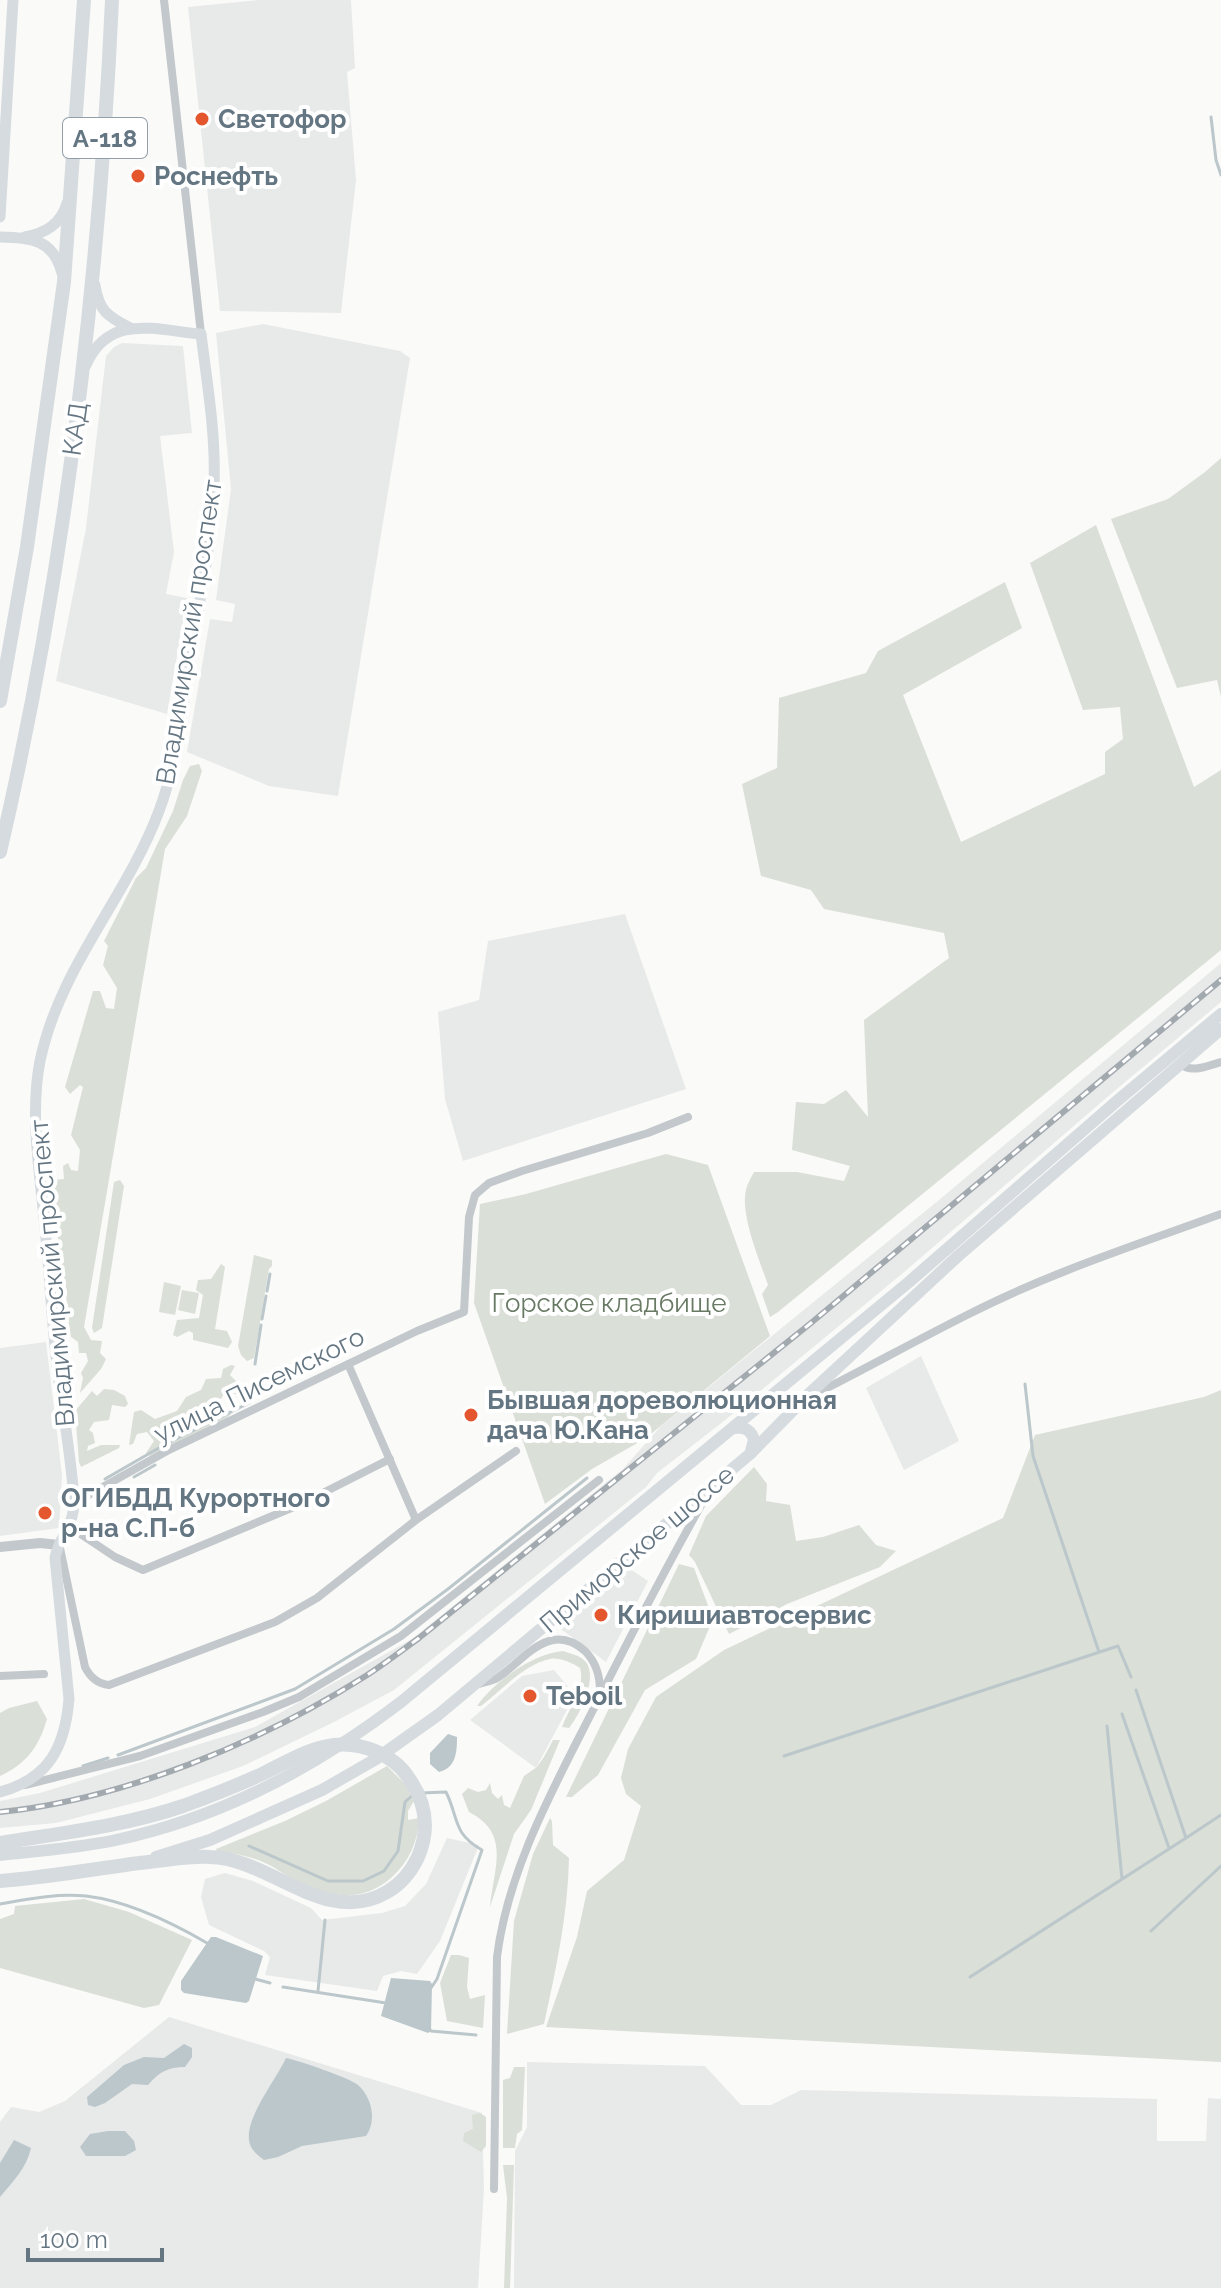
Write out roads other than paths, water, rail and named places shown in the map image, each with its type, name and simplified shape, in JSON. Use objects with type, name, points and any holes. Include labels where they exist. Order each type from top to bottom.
[{"type":"highway","name":"КАД","points":[[0,701],[27,547],[64,282],[84,0]]},
{"type":"highway","name":"КАД","points":[[0,852],[41,658],[82,373],[103,175],[112,0]]},
{"type":"highway","points":[[0,1843],[111,1825],[183,1806],[308,1752],[336,1745],[374,1750],[397,1764],[412,1782],[423,1808],[426,1827],[412,1868],[394,1887],[363,1902],[324,1899],[253,1867],[223,1858],[191,1857],[134,1863]]},
{"type":"highway","name":"Приморское шоссе","points":[[3,1882],[134,1863]]},
{"type":"main road","points":[[0,217],[6,28],[13,0]]},
{"type":"main road","points":[[0,237],[36,235],[53,226],[65,211],[72,187]]},
{"type":"main road","points":[[22,237],[52,250],[64,282]]},
{"type":"main road","points":[[93,276],[101,307],[115,320],[130,328],[201,334]]},
{"type":"main road","points":[[82,373],[103,339],[130,328]]},
{"type":"main road","name":"Владимирский проспект","points":[[55,1754],[64,1730],[69,1699],[55,1558],[70,1527],[74,1500],[56,1357],[39,1172],[38,1077],[48,1031],[62,995],[141,850],[159,811],[169,778],[197,616],[214,485],[214,445],[201,334]]},
{"type":"main road","name":"Приморское шоссе","points":[[0,1855],[102,1843],[173,1825],[265,1788],[311,1765],[356,1737],[909,1282],[1221,1014]]},
{"type":"main road","name":"Приморское шоссе","points":[[134,1863],[210,1840],[322,1790],[376,1759],[438,1715],[750,1454],[809,1394],[958,1256],[1221,1029]]},
{"type":"main road","points":[[734,1428],[743,1427],[753,1435],[750,1454]]},
{"type":"main road","points":[[0,1792],[17,1787],[40,1772],[55,1754]]},
{"type":"street","name":"Владимирский проспект","points":[[164,0],[201,334]]},
{"type":"street","points":[[1179,1063],[1194,1069],[1221,1062]]},
{"type":"street","name":"улица Писемского","points":[[74,1500],[85,1497],[167,1451],[417,1331],[464,1312],[469,1217],[475,1195],[489,1183],[648,1133],[688,1117]]},
{"type":"street","points":[[809,1394],[827,1388],[969,1313],[1018,1291],[1221,1214]]},
{"type":"street","points":[[348,1364],[416,1520]]},
{"type":"street","points":[[0,1547],[40,1543],[59,1545],[85,1667],[102,1685],[109,1685],[275,1622],[317,1598],[416,1520],[516,1451]]},
{"type":"street","points":[[70,1527],[115,1557],[143,1570],[301,1504],[390,1459]]},
{"type":"street","points":[[17,1787],[140,1756],[299,1697],[401,1636],[599,1480]]},
{"type":"street","points":[[494,2189],[497,1957],[500,1932],[516,1874],[600,1695],[713,1485]]},
{"type":"street","points":[[474,1685],[496,1678],[537,1645],[565,1641],[588,1654],[601,1679],[600,1695]]},
{"type":"street","points":[[0,1676],[44,1674]]},
{"type":"street","points":[[55,1754],[53,1762],[56,1770],[67,1775]]},
{"type":"waterway","points":[[1211,117],[1221,175]]},
{"type":"waterway","points":[[267,1291],[270,1274]]},
{"type":"waterway","points":[[262,1319],[266,1296]]},
{"type":"waterway","points":[[255,1364],[261,1325]]},
{"type":"waterway","points":[[1025,1384],[1033,1456],[1099,1652]]},
{"type":"waterway","points":[[105,1479],[164,1445],[249,1403]]},
{"type":"waterway","points":[[134,1477],[155,1465]]},
{"type":"waterway","points":[[118,1755],[295,1689],[394,1629],[587,1478]]},
{"type":"waterway","points":[[784,1756],[1118,1646],[1131,1677]]},
{"type":"waterway","points":[[1136,1690],[1186,1838],[1221,1815]]},
{"type":"waterway","points":[[1122,1714],[1169,1848]]},
{"type":"waterway","points":[[1107,1726],[1122,1879]]},
{"type":"waterway","points":[[83,1766],[108,1758]]},
{"type":"waterway","points":[[421,1793],[446,1792],[461,1831],[482,1850],[437,1979],[431,1988]]},
{"type":"waterway","points":[[249,1846],[328,1881],[363,1881],[384,1871],[398,1851],[405,1802],[414,1794]]},
{"type":"waterway","points":[[970,1977],[1186,1838]]},
{"type":"waterway","points":[[1151,1931],[1221,1866]]},
{"type":"waterway","points":[[0,1904],[65,1895],[118,1902],[207,1943]]},
{"type":"waterway","points":[[318,1991],[325,1920]]},
{"type":"waterway","points":[[255,1979],[270,1983]]},
{"type":"waterway","points":[[283,1987],[386,2003]]},
{"type":"waterway","points":[[429,2028],[431,2031],[476,2035]]},
{"type":"railway","points":[[0,1812],[94,1795],[189,1764],[281,1724],[378,1668],[811,1323],[1221,980]]},
{"type":"place","name":"Светофор","points":[[202,119]]},
{"type":"place","name":"Роснефть","points":[[138,176]]},
{"type":"place","name":"Бывшая дореволюционная дача Ю.Кана","points":[[471,1415]]},
{"type":"place","name":"ОГИБДД Курортного р-на С.П-б","points":[[45,1513]]},
{"type":"place","name":"Киришиавтосервис","points":[[601,1615]]},
{"type":"place","name":"Teboil","points":[[530,1696]]},
{"type":"park label","name":"Горское кладбище","points":[[609,1303]]}]
